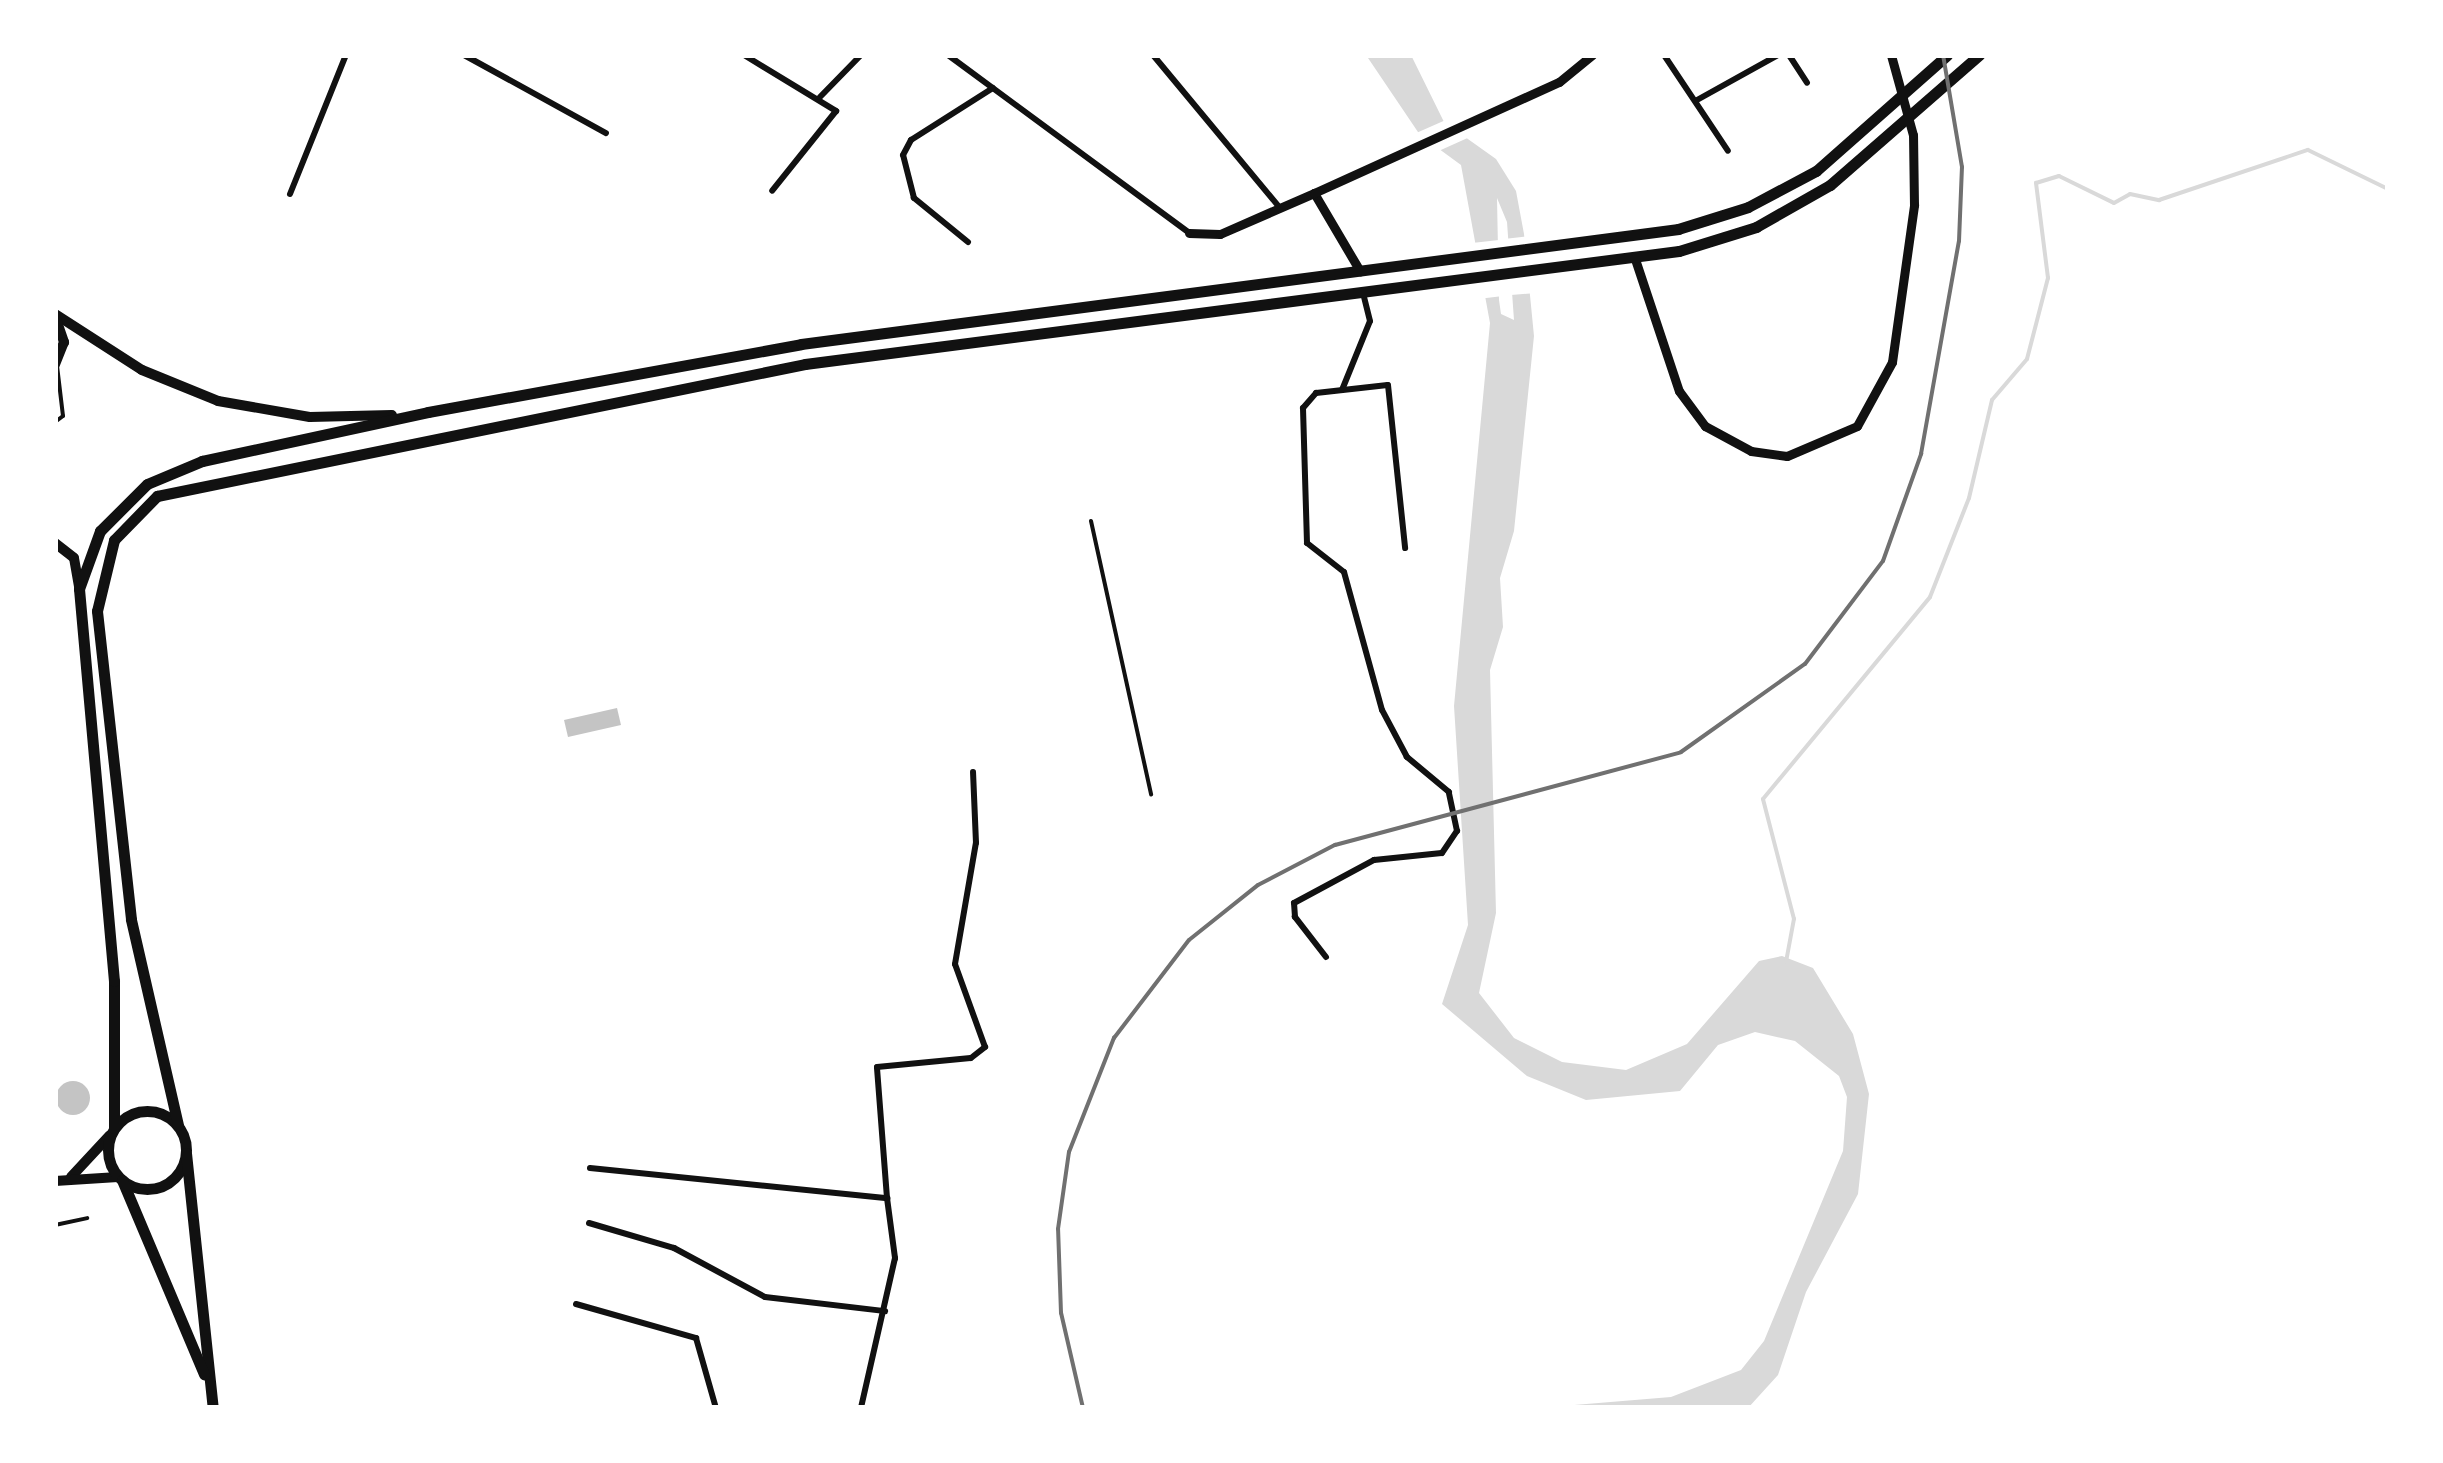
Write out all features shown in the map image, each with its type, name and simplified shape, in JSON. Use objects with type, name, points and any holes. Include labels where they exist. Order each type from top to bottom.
[{"type":"main road","points":[[80,589],[110,516],[174,470],[428,412],[801,344],[1556,249],[1748,208],[1852,143],[1946,55]]},
{"type":"main road","points":[[213,1408],[186,1153],[131,918],[98,634],[98,585],[114,540],[138,511],[181,486],[805,364],[1364,292],[1558,272],[1635,259],[1756,227],[1860,164],[1979,55]]},
{"type":"main road","points":[[55,315],[142,370],[218,401],[310,417],[428,412]]},
{"type":"main road","points":[[55,315],[64,342],[56,363]]},
{"type":"main road","points":[[55,543],[74,558],[80,589],[114,982],[112,1131],[108,1158],[209,1386]]},
{"type":"main road","points":[[70,1178],[112,1131],[146,1111],[178,1125]]},
{"type":"main road","points":[[55,1181],[120,1179],[156,1188],[177,1175],[186,1153]]},
{"type":"street","points":[[290,194],[346,55]]},
{"type":"street","points":[[464,55],[606,133]]},
{"type":"street","points":[[744,55],[820,97],[836,121],[772,191]]},
{"type":"street","points":[[820,97],[860,55]]},
{"type":"street","points":[[948,55],[1189,233],[1220,234],[1559,82],[1592,55]]},
{"type":"street","points":[[1153,55],[1280,208]]},
{"type":"street","points":[[1664,55],[1728,151]]},
{"type":"street","points":[[1697,100],[1778,55]]},
{"type":"street","points":[[1790,55],[1807,84]]},
{"type":"street","points":[[1635,259],[1678,392],[1705,426],[1751,451],[1787,456],[1857,426],[1892,362],[1914,205],[1913,135],[1891,55]]},
{"type":"street","points":[[968,242],[914,198],[902,156],[911,140],[993,88]]},
{"type":"street","points":[[1314,193],[1360,271]]},
{"type":"street","points":[[1342,390],[1370,320],[1364,292]]},
{"type":"street","points":[[1326,956],[1295,918],[1294,903],[1374,860],[1442,853],[1457,831],[1449,792],[1407,757],[1382,710],[1344,572],[1307,543],[1302,408],[1316,393],[1388,385],[1405,548]]},
{"type":"street","points":[[861,1408],[886,1311],[894,1258],[877,1067],[971,1058],[985,1047],[955,964],[976,843],[973,772]]},
{"type":"street","points":[[590,1168],[887,1198]]},
{"type":"street","points":[[589,1223],[674,1248],[765,1297],[886,1311]]},
{"type":"street","points":[[576,1304],[696,1338],[716,1408]]},
{"type":"lane","points":[[55,422],[63,416],[56,363]]},
{"type":"lane","points":[[1091,522],[1151,794]]},
{"type":"lane","points":[[55,1225],[87,1218]]},
{"type":"shaded area","points":[[1366,55],[1411,55],[1444,122],[1496,159],[1516,191],[1534,336],[1514,531],[1500,578],[1503,627],[1490,670],[1496,913],[1479,993],[1514,1038],[1562,1062],[1626,1070],[1687,1044],[1759,961],[1782,956],[1813,968],[1853,1034],[1869,1094],[1858,1194],[1806,1292],[1778,1375],[1748,1408],[1538,1408],[1671,1397],[1741,1370],[1764,1341],[1843,1151],[1847,1097],[1839,1076],[1795,1041],[1755,1032],[1718,1045],[1680,1091],[1586,1100],[1527,1076],[1442,1004],[1468,925],[1454,706],[1490,323],[1461,165],[1420,135]],"holes":[[[1497,198],[1507,222],[1514,320],[1501,314],[1499,300]]]},
{"type":"pier","points":[[1448,119],[1472,136],[1432,154],[1414,134]]},
{"type":"pier","points":[[1530,236],[1536,293],[1511,295],[1504,239]]},
{"type":"pier","points":[[1499,240],[1503,296],[1478,299],[1472,243]]},
{"type":"building","points":[[617,708],[621,725],[568,737],[564,720]]},
{"type":"building","points":[[73,1081],[85,1086],[90,1098],[85,1110],[73,1115],[61,1110],[56,1098],[61,1086]]},
{"type":"waterway","points":[[1786,962],[1794,919],[1763,799],[1930,597],[1969,498],[1992,400],[2027,359],[2048,278],[2036,183],[2059,176],[2114,203],[2130,194],[2159,200],[2308,150],[2388,189]]},
{"type":"railway","points":[[1083,1408],[1061,1313],[1058,1229],[1069,1152],[1114,1038],[1189,940],[1258,885],[1335,845],[1681,752],[1805,664],[1883,561],[1921,454],[1959,241],[1962,167],[1943,55]]}]
